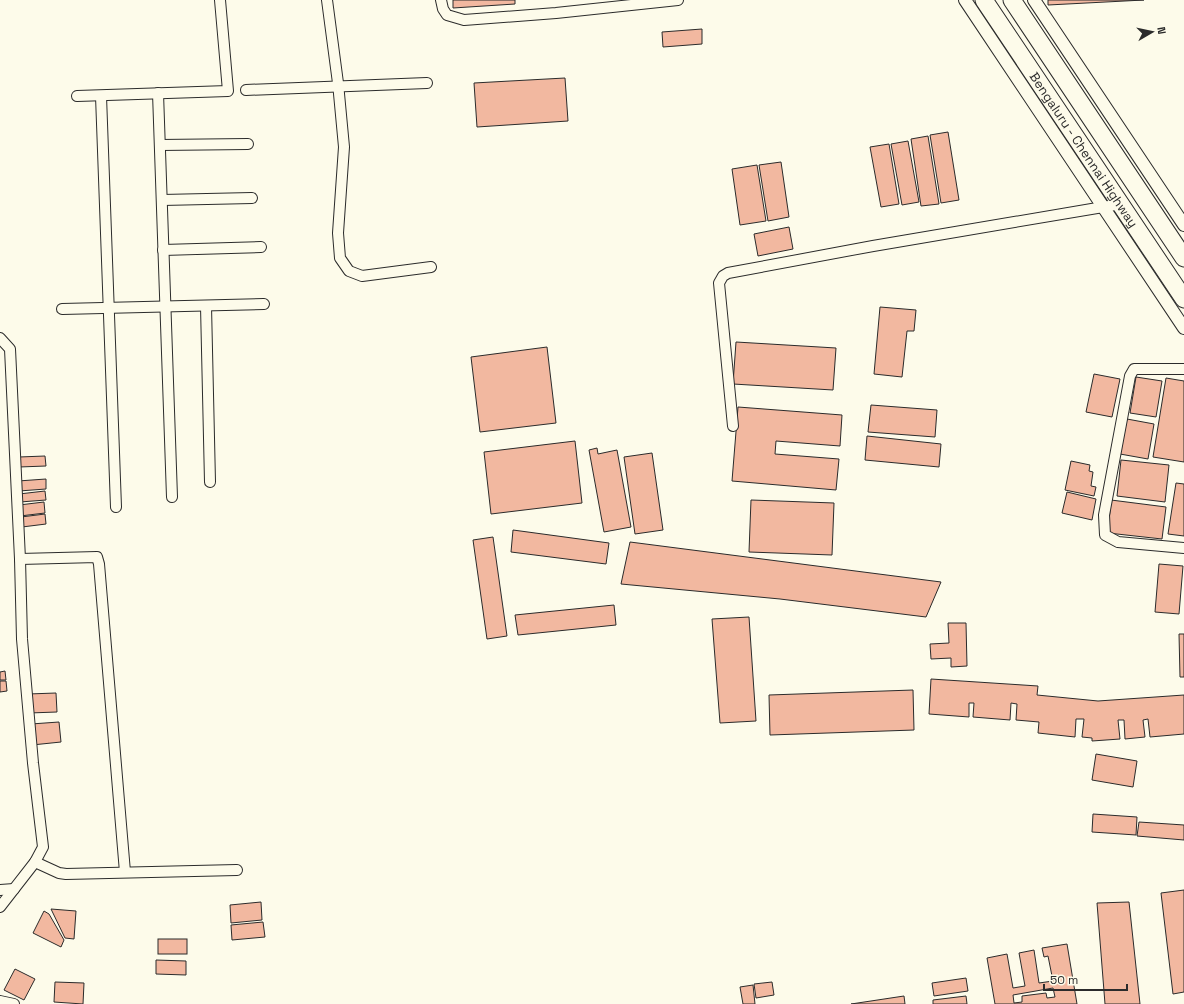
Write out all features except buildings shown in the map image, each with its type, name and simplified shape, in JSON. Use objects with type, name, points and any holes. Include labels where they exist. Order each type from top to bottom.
[{"type":"highway","name":"Bengaluru - Chennai Highway","points":[[984,0],[1122,204],[1178,294]]},
{"type":"highway","name":"Bengaluru - Chennai Highway","points":[[1012,0],[1184,258]]},
{"type":"street","points":[[77,96],[228,92],[220,0]]},
{"type":"street","points":[[327,0],[344,147],[338,233],[340,258],[348,271],[362,276],[431,267]]},
{"type":"street","points":[[441,0],[443,9],[447,14],[464,20],[556,13],[678,0]]},
{"type":"street","points":[[965,0],[1104,208],[1178,294],[1184,328]]},
{"type":"street","points":[[1034,0],[1184,225]]},
{"type":"street","points":[[246,90],[427,82]]},
{"type":"street","points":[[158,93],[172,497]]},
{"type":"street","points":[[101,96],[116,507]]},
{"type":"street","points":[[160,146],[248,144]]},
{"type":"street","points":[[162,200],[252,198]]},
{"type":"street","points":[[733,426],[719,283],[723,276],[728,273],[975,228],[1122,204]]},
{"type":"street","points":[[163,250],[261,247]]},
{"type":"street","points":[[62,309],[264,304]]},
{"type":"street","points":[[206,306],[210,482]]},
{"type":"street","points":[[0,338],[10,349],[20,559],[22,639],[33,763],[43,847],[35,862],[0,907]]},
{"type":"street","points":[[1184,369],[1134,369],[1130,376],[1104,515],[1105,535],[1118,542],[1184,548]]},
{"type":"street","points":[[20,559],[97,557],[100,572],[125,872]]},
{"type":"street","points":[[35,862],[59,873],[66,874],[237,870]]},
{"type":"street","points":[[0,890],[14,889]]},
{"type":"street","points":[[0,1001],[14,1004]]}]
